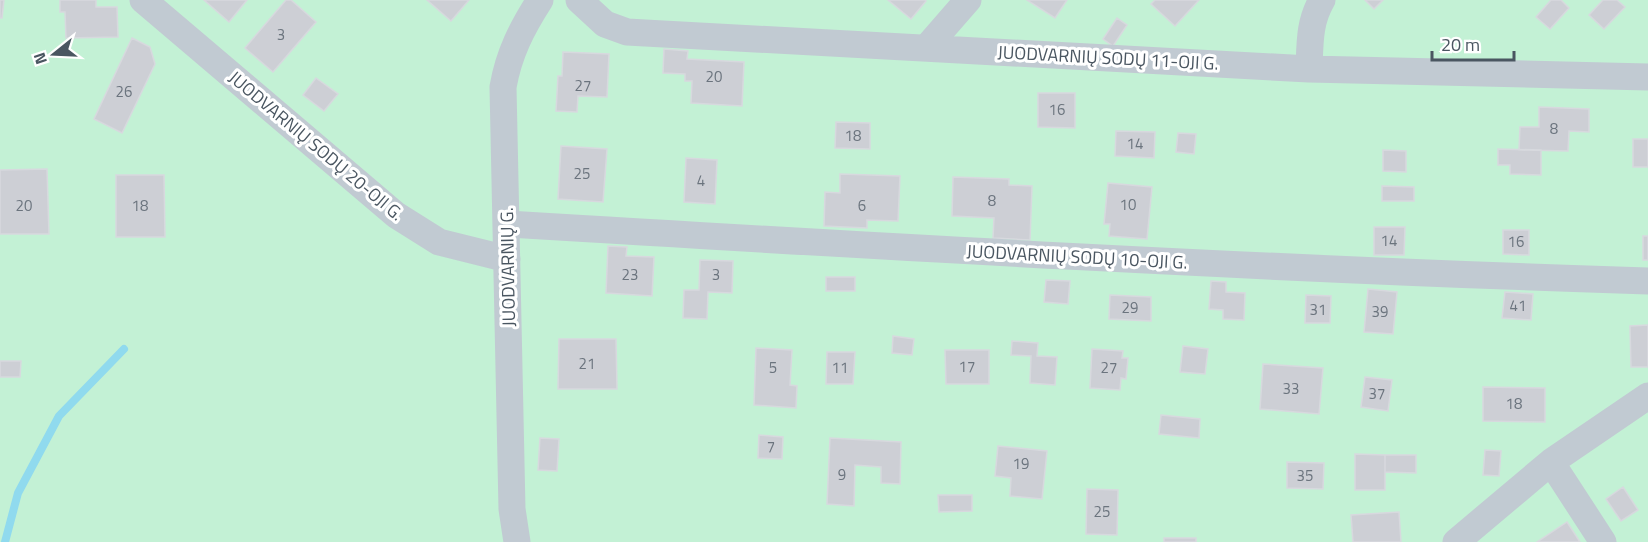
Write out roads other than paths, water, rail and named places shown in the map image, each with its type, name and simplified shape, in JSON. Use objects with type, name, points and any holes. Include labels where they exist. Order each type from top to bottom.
[{"type":"street","name":"JUODVARNIŲ SODŲ 20-OJI G.","points":[[143,0],[396,215],[439,242],[507,259]]},
{"type":"street","name":"JUODVARNIŲ G.","points":[[517,542],[512,509],[503,87],[509,57],[524,25],[540,0]]},
{"type":"street","name":"JUODVARNIŲ SODŲ 11-OJI G.","points":[[579,0],[605,24],[627,32],[1309,69],[1648,77]]},
{"type":"street","points":[[927,47],[968,0]]},
{"type":"street","points":[[1309,69],[1310,32],[1314,13],[1322,0]]},
{"type":"street","name":"JUODVARNIŲ SODŲ 10-OJI G.","points":[[507,224],[1094,259],[1348,271],[1648,281]]},
{"type":"street","points":[[1455,542],[1551,462],[1648,396]]},
{"type":"street","points":[[1551,462],[1603,542]]},
{"type":"waterway","points":[[5,542],[18,493],[59,416],[124,349]]}]
